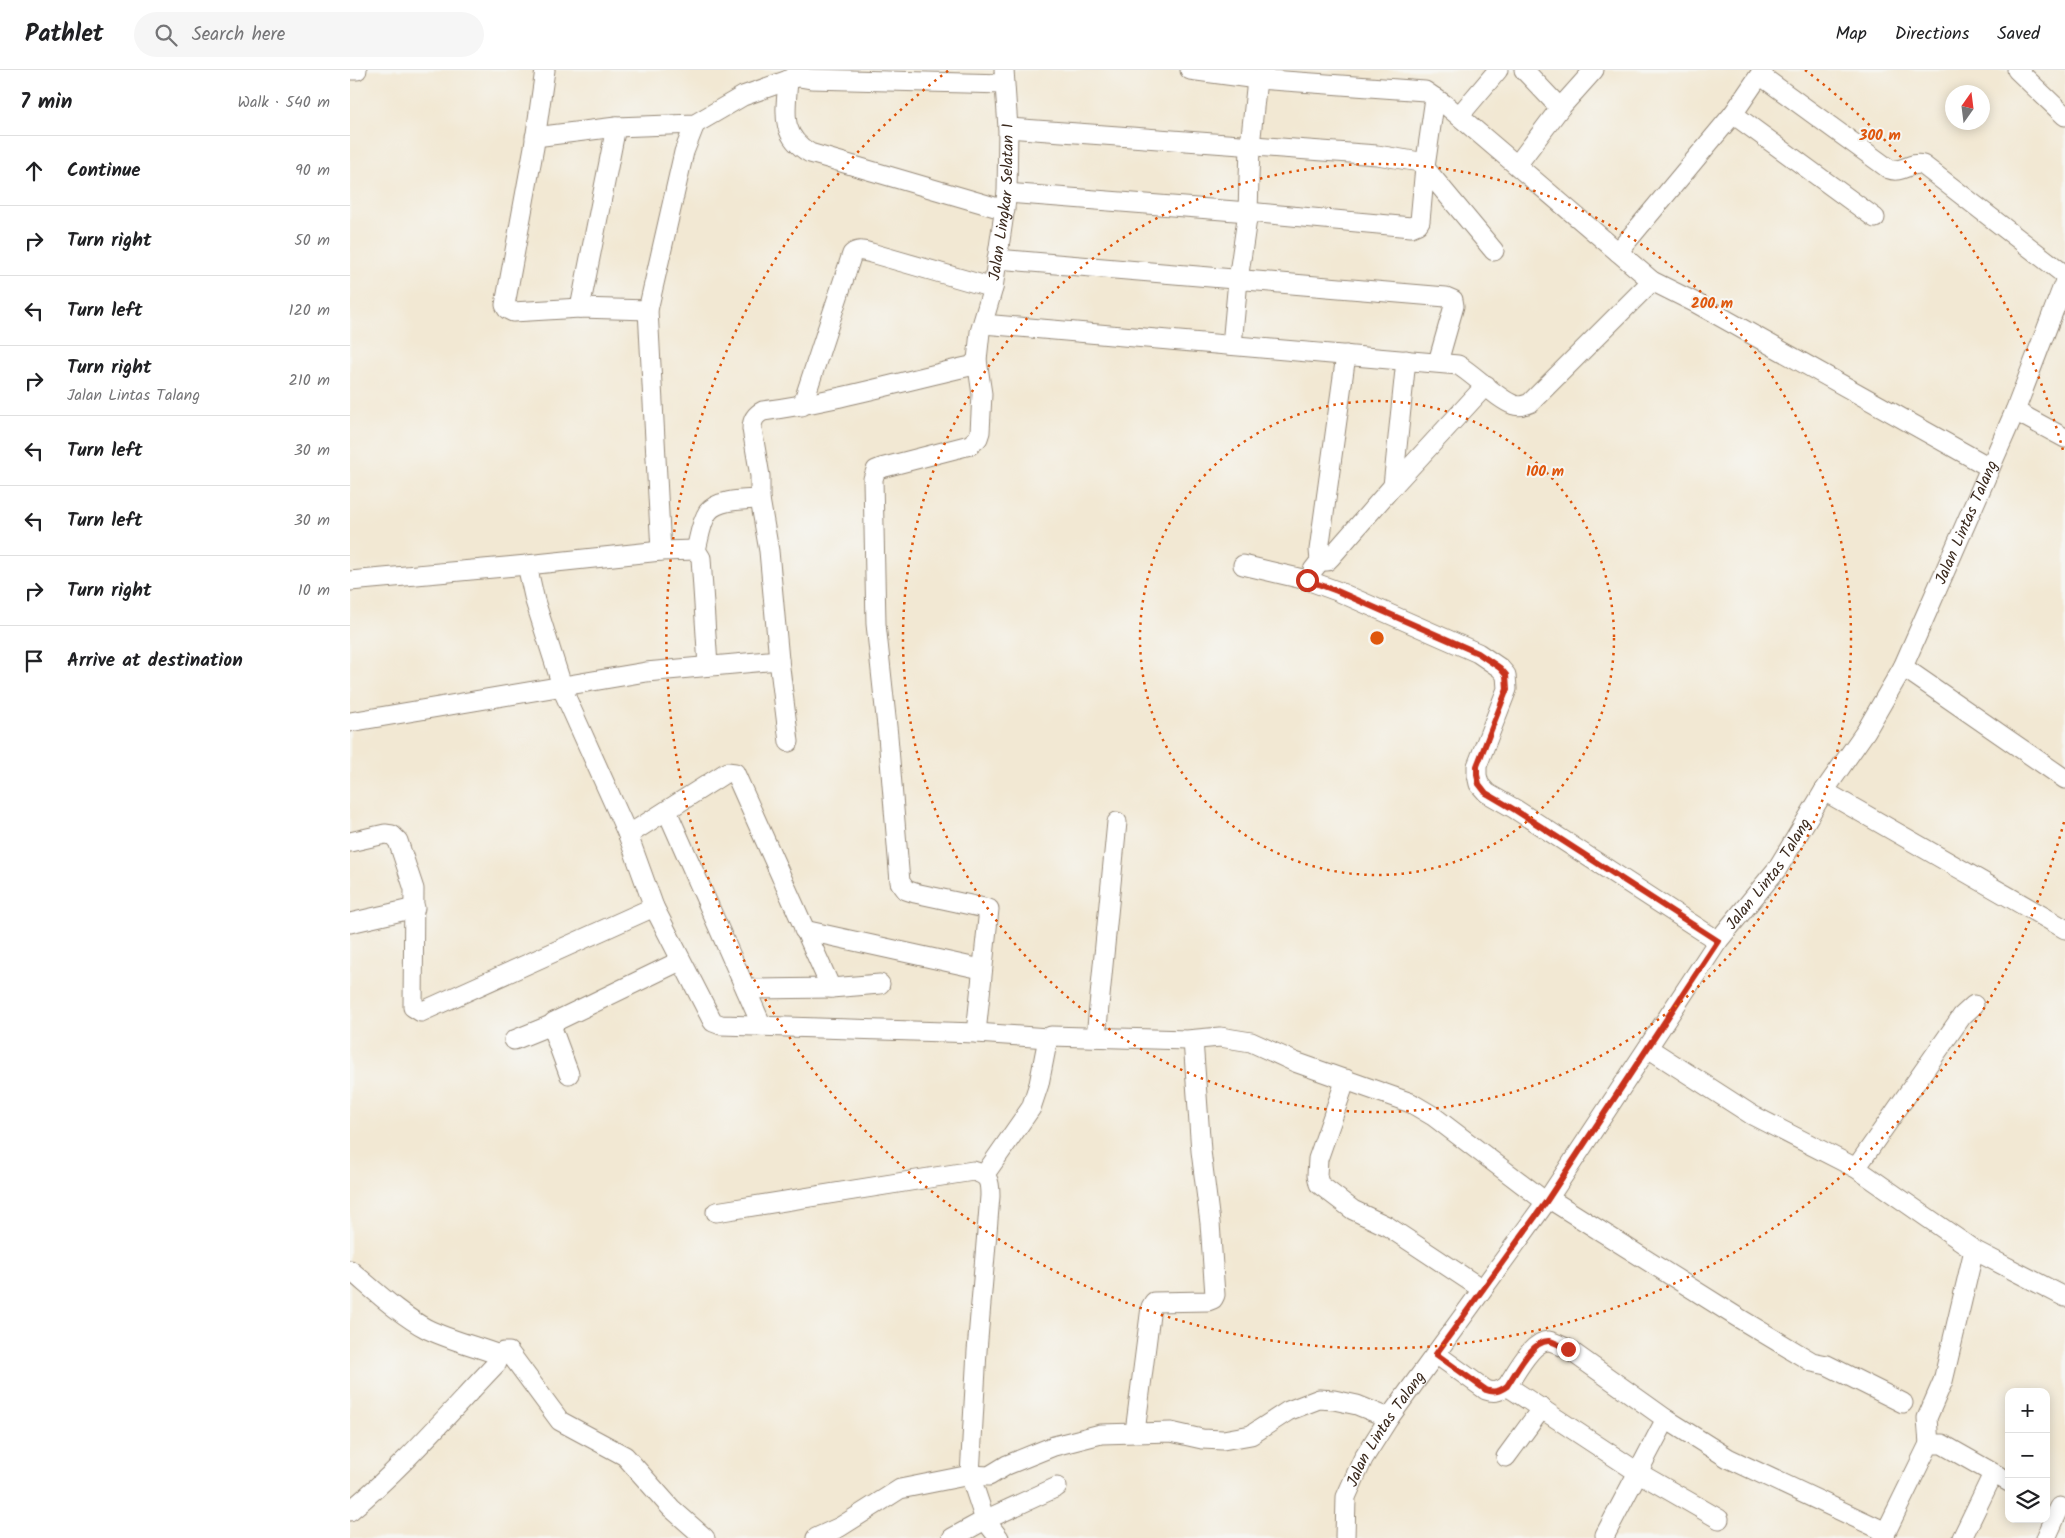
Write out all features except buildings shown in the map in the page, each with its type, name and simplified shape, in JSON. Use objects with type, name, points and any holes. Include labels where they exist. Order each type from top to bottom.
[{"type":"street","points":[[350,70],[357,70]]},
{"type":"street","points":[[545,70],[536,137],[505,306],[513,312],[580,308],[648,310]]},
{"type":"street","points":[[1190,70],[1257,79],[1425,91],[1459,116],[1652,281],[1696,303],[1990,467]]},
{"type":"street","points":[[1459,116],[1498,70]]},
{"type":"street","points":[[1524,70],[1560,108]]},
{"type":"street","points":[[1517,165],[1560,108],[1594,70]]},
{"type":"street","points":[[2018,70],[2065,116]]},
{"type":"street","points":[[1618,252],[1733,114],[1761,72],[1889,169],[1895,172],[1913,164],[1923,165],[2065,275]]},
{"type":"street","points":[[536,137],[616,127],[695,124],[744,96],[794,75],[811,79],[1004,77]]},
{"type":"street","points":[[794,75],[785,121],[791,137],[810,154],[1006,202],[1248,212],[1411,227],[1420,221],[1425,167],[1435,98]]},
{"type":"street","name":"Jalan Lingkar Selatan I","points":[[981,969],[989,909],[915,893],[906,890],[900,882],[888,736],[876,624],[873,479],[876,470],[881,468],[970,445],[978,438],[982,394],[977,360],[982,328],[993,288],[1006,202],[1008,128],[1004,77]]},
{"type":"street","points":[[1232,345],[1238,280],[1248,212],[1250,146],[1257,79]]},
{"type":"street","points":[[1733,114],[1875,218]]},
{"type":"street","points":[[661,551],[648,310],[684,152],[695,124]]},
{"type":"street","points":[[580,308],[616,127]]},
{"type":"street","points":[[1008,128],[1377,155],[1415,160],[1425,167],[1494,251]]},
{"type":"street","points":[[802,406],[852,254],[855,251],[871,253],[993,288]]},
{"type":"street","points":[[997,259],[1446,297],[1453,300],[1454,306],[1438,362]]},
{"type":"street","points":[[982,328],[1232,345],[1438,362],[1458,365],[1515,406],[1530,403],[1652,281]]},
{"type":"street","name":"Jalan Lintas Talang","points":[[1345,1538],[1346,1497],[1363,1460],[1389,1418],[1547,1200],[1718,941],[1777,868],[1824,791],[1866,731],[1903,668],[2015,411],[2065,281]]},
{"type":"street","points":[[1307,580],[1320,560],[1319,550],[1346,355]]},
{"type":"street","points":[[789,742],[769,551],[760,499],[760,476],[752,422],[757,414],[763,411],[802,406],[878,390],[896,382],[972,366],[977,360]]},
{"type":"street","points":[[1393,486],[1406,360]]},
{"type":"street","points":[[1320,560],[1327,561],[1331,557],[1486,385]]},
{"type":"street","points":[[2015,411],[2065,438]]},
{"type":"street","points":[[708,666],[701,558],[696,550],[708,512],[715,506],[724,503],[760,499]]},
{"type":"street","points":[[350,581],[661,551],[696,550]]},
{"type":"street","points":[[527,565],[565,695],[628,835],[654,907],[680,961],[713,1022],[721,1025],[976,1033],[1048,1038],[1060,1035],[1193,1040],[1220,1037],[1252,1042],[1295,1062],[1411,1103],[1433,1116],[1547,1200],[1737,1317],[1812,1362],[1827,1365],[1903,1403]]},
{"type":"street","points":[[1243,565],[1307,580],[1337,591],[1478,653],[1500,668],[1506,675],[1507,689],[1477,766],[1479,784],[1486,793],[1524,815],[1718,941]]},
{"type":"street","points":[[350,722],[638,673],[779,660]]},
{"type":"street","points":[[1903,668],[2063,774]]},
{"type":"street","points":[[628,835],[727,772],[735,773],[830,988]]},
{"type":"street","points":[[1824,791],[2065,929]]},
{"type":"street","points":[[667,810],[762,1026]]},
{"type":"street","points":[[1096,1037],[1117,822]]},
{"type":"street","points":[[350,842],[385,834],[395,837],[398,841],[414,889],[413,1008],[421,1012],[654,907]]},
{"type":"street","points":[[350,923],[414,908]]},
{"type":"street","points":[[804,930],[981,969],[976,1033]]},
{"type":"street","points":[[514,1040],[552,1025],[554,1022],[680,961]]},
{"type":"street","points":[[746,989],[830,988],[880,984]]},
{"type":"street","points":[[1856,1168],[1962,1016],[1974,1005]]},
{"type":"street","points":[[552,1025],[569,1074]]},
{"type":"street","points":[[985,1174],[1031,1108],[1039,1084],[1048,1038]]},
{"type":"street","points":[[1135,1432],[1151,1306],[1158,1300],[1208,1301],[1213,1299],[1214,1295],[1210,1223],[1201,1151],[1193,1040]]},
{"type":"street","points":[[1648,1048],[1752,1115],[1856,1168],[1974,1250],[2064,1294]]},
{"type":"street","points":[[1346,1079],[1318,1159],[1316,1175],[1320,1184],[1330,1194],[1353,1210],[1387,1226],[1482,1289]]},
{"type":"street","points":[[716,1212],[973,1171],[985,1174],[990,1181],[990,1196],[977,1351],[970,1475],[986,1520],[999,1538]]},
{"type":"street","points":[[1436,1354],[1486,1390],[1493,1392],[1507,1386],[1533,1348],[1550,1341],[1568,1349],[1666,1419],[1728,1458],[1885,1535],[1929,1444],[1927,1418],[1943,1381],[1974,1250]]},
{"type":"street","points":[[350,1270],[425,1328],[499,1355]]},
{"type":"street","points":[[350,1511],[371,1494],[423,1441],[497,1363],[499,1355],[503,1352],[511,1353],[560,1421],[625,1456],[671,1508],[706,1538]]},
{"type":"street","points":[[1507,1386],[1639,1473],[1719,1519]]},
{"type":"street","points":[[816,1538],[840,1527],[900,1489],[970,1475],[989,1476],[1007,1465],[1054,1446],[1101,1434],[1171,1432],[1202,1440],[1223,1440],[1251,1435],[1288,1411],[1319,1400],[1334,1400],[1357,1405],[1389,1418]]},
{"type":"street","points":[[1506,1457],[1542,1408]]},
{"type":"street","points":[[1604,1534],[1639,1473],[1666,1419]]},
{"type":"street","points":[[1929,1444],[1942,1444],[2001,1478],[1962,1538]]},
{"type":"street","points":[[952,1538],[986,1520],[1057,1488]]},
{"type":"street","points":[[2046,1538],[2057,1506]]},
{"type":"route","points":[[1307,580],[1337,591],[1478,653],[1500,668],[1506,675],[1507,689],[1477,766],[1479,784],[1486,793],[1718,941],[1546,1202],[1436,1354],[1486,1390],[1493,1392],[1507,1386],[1533,1348],[1539,1344],[1550,1341],[1568,1349]]}]
